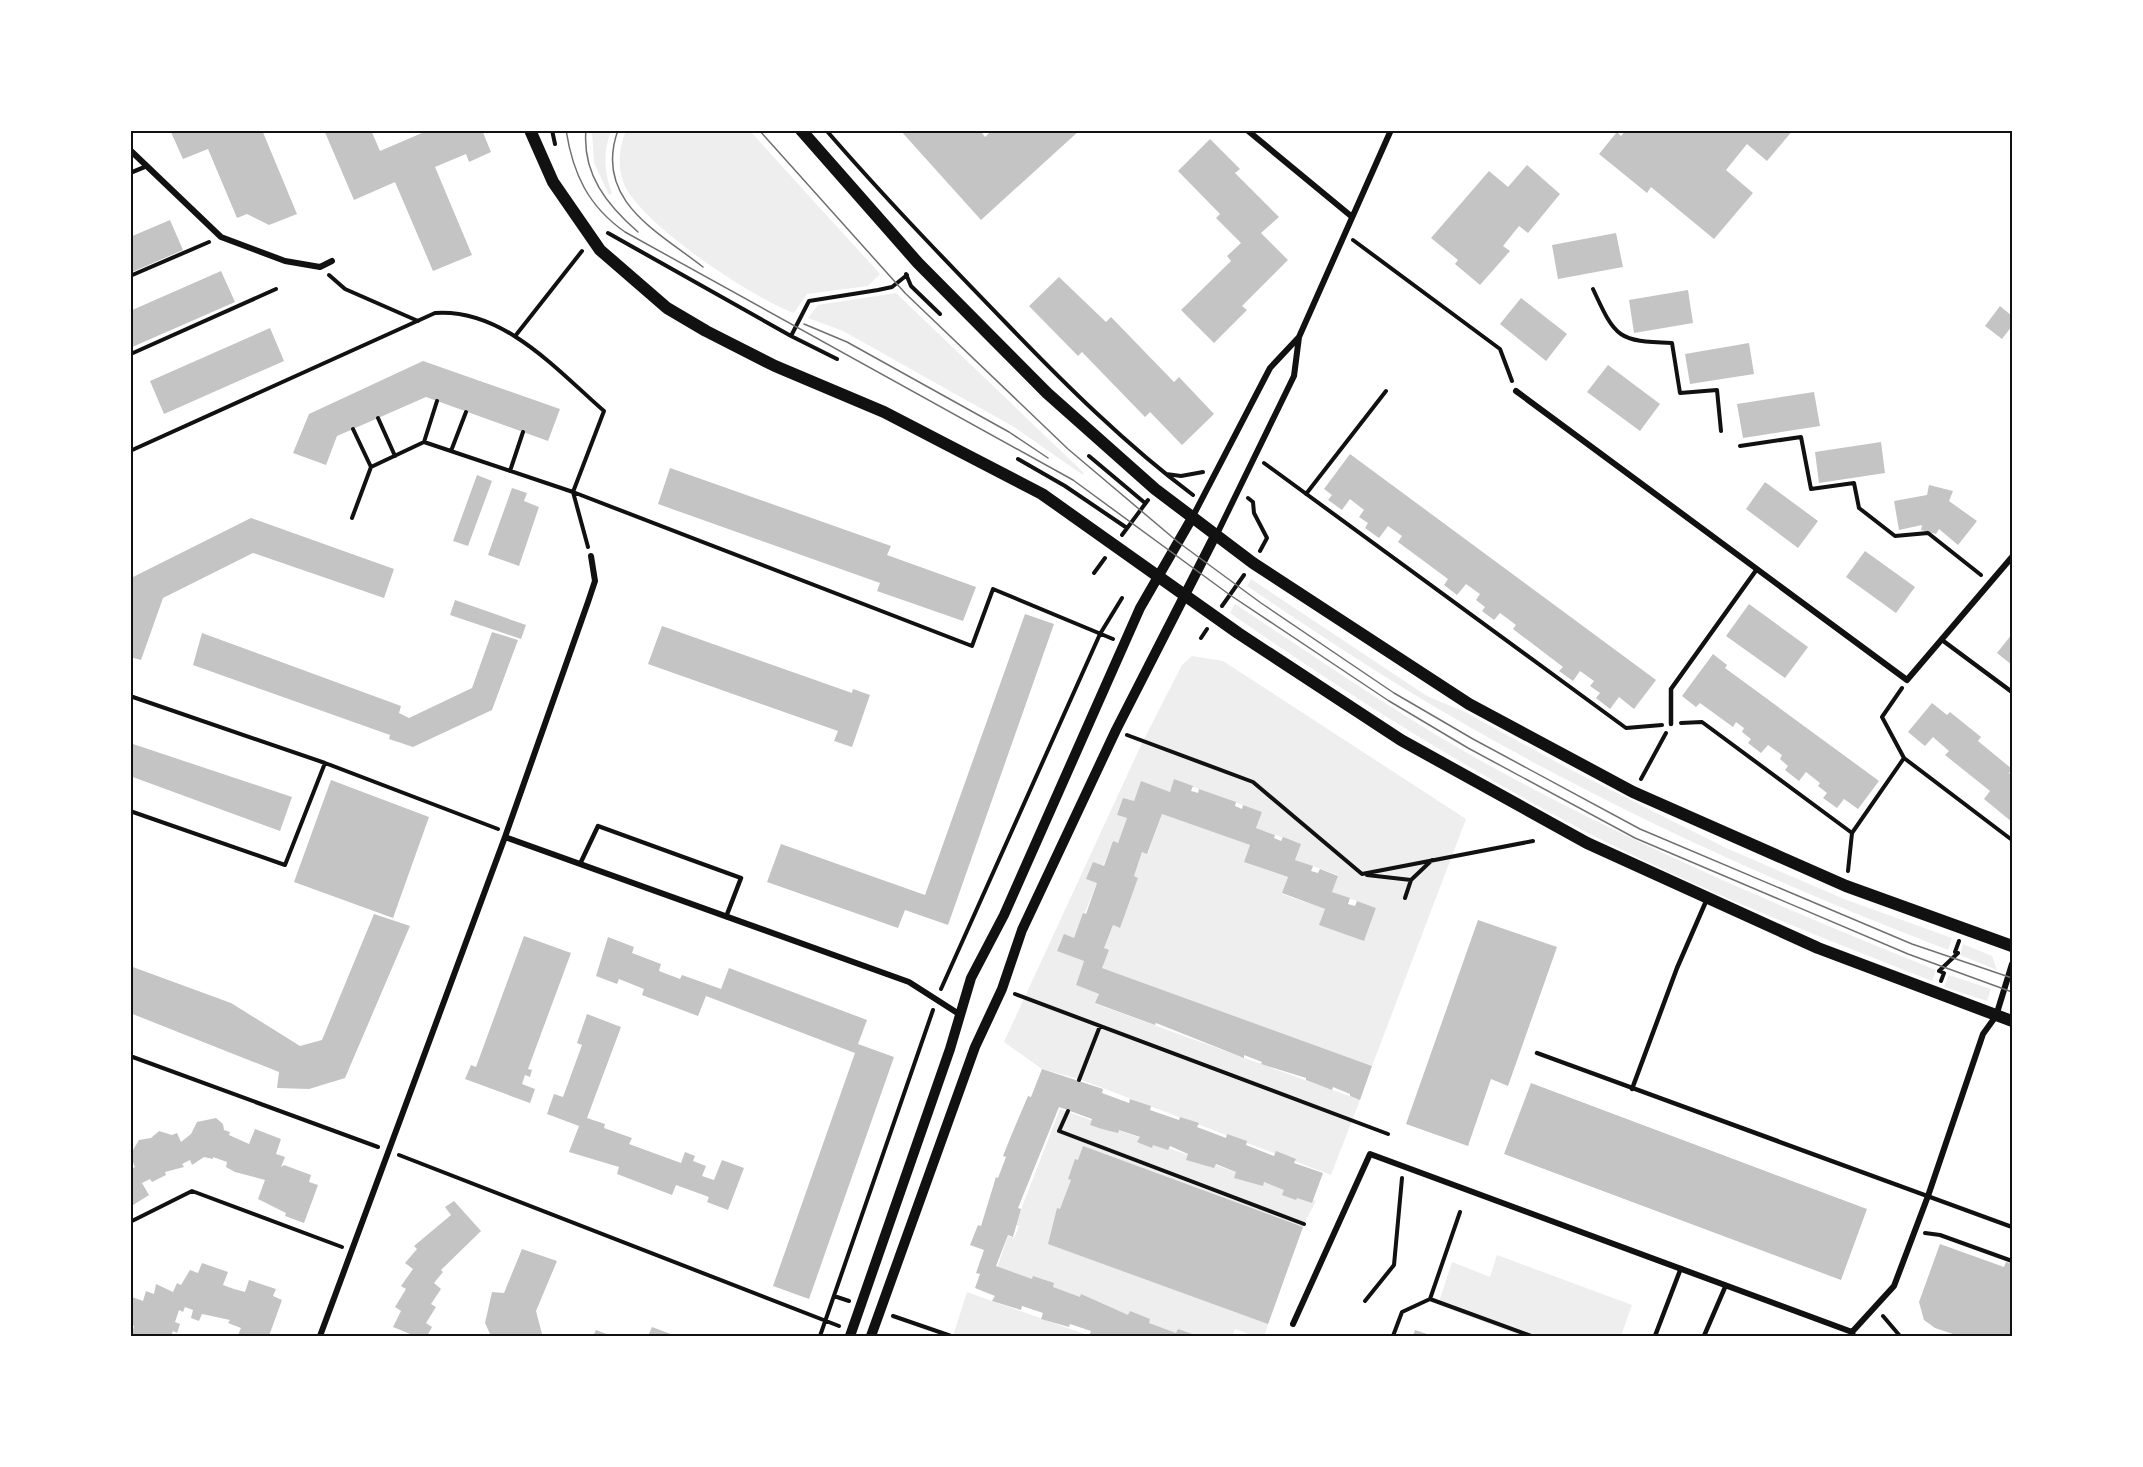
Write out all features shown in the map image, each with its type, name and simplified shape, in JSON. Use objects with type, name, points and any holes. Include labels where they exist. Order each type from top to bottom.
[{"type":"main road","points":[[530,130],[553,182],[591,240],[667,308],[706,331],[775,366],[884,412],[1031,488],[1215,616],[1401,740],[1587,843],[1818,948],[2013,1021]]},
{"type":"main road","points":[[801,130],[918,263],[1047,393],[1155,489],[1253,563],[1469,704],[1633,792],[1846,886],[2013,946]]},
{"type":"street","points":[[1246,130],[1351,216]]},
{"type":"street","points":[[871,1336],[975,1047],[1002,989],[1022,930],[1116,729],[1294,376],[1299,337],[1390,130]]},
{"type":"street","points":[[130,150],[221,237],[285,261],[320,267],[332,261]]},
{"type":"street","points":[[850,1334],[950,1049],[971,978],[1004,915],[1140,608],[1191,518],[1270,368],[1299,337]]},
{"type":"street","points":[[1515,390],[1907,680],[2013,558]]},
{"type":"street","points":[[320,1336],[506,835],[595,581],[591,556]]},
{"type":"street","points":[[506,835],[580,864],[909,982],[959,1014]]},
{"type":"street","points":[[1293,1324],[1370,1154],[1853,1334],[1894,1286],[1928,1196],[1983,1034],[1996,1016],[2013,964]]},
{"type":"lane","points":[[130,173],[147,166]]},
{"type":"lane","points":[[1671,724],[1671,689],[1757,569]]},
{"type":"lane","points":[[1942,640],[2013,692]]},
{"type":"lane","points":[[580,864],[598,826],[741,878],[726,917]]},
{"type":"lane","points":[[1632,1089],[1677,968],[1707,898]]},
{"type":"lane","points":[[1537,1053],[2013,1227]]},
{"type":"lane","points":[[1655,1336],[1681,1268]]},
{"type":"lane","points":[[1704,1336],[1726,1285]]},
{"type":"path","points":[[826,130],[934,249],[1062,381],[1165,474],[1094,573]]},
{"type":"path","points":[[516,335],[591,240],[604,230],[791,336],[837,359]]},
{"type":"path","points":[[1344,233],[1500,349],[1515,390]]},
{"type":"path","points":[[130,276],[221,237]]},
{"type":"path","points":[[791,336],[809,301],[885,289],[907,275],[934,249]]},
{"type":"path","points":[[320,267],[345,289],[418,321]]},
{"type":"path","points":[[907,275],[911,286],[940,314]]},
{"type":"path","points":[[133,353],[276,289]]},
{"type":"path","points":[[1593,289],[1609,324],[1631,341],[1672,343],[1680,393],[1717,390],[1721,431]]},
{"type":"path","points":[[130,451],[435,313],[456,311],[516,335],[604,411],[573,492],[591,556]]},
{"type":"path","points":[[1306,494],[1386,391]]},
{"type":"path","points":[[424,442],[437,401]]},
{"type":"path","points":[[451,451],[466,412]]},
{"type":"path","points":[[378,418],[395,456]]},
{"type":"path","points":[[353,429],[371,467]]},
{"type":"path","points":[[510,471],[523,432]]},
{"type":"path","points":[[1740,446],[1801,437],[1811,489],[1854,483],[1859,508],[1895,536],[1928,533],[1991,583]]},
{"type":"path","points":[[352,518],[371,467],[424,442],[573,492],[972,646],[993,589],[1125,644]]},
{"type":"path","points":[[1089,456],[1145,504]]},
{"type":"path","points":[[1254,456],[1626,728],[1702,722],[1852,833]]},
{"type":"path","points":[[1018,459],[1065,486],[1127,528]]},
{"type":"path","points":[[1201,638],[1253,563],[1267,538]]},
{"type":"path","points":[[1907,680],[1882,717],[1904,758],[2013,840]]},
{"type":"path","points":[[130,696],[325,763],[506,835]]},
{"type":"path","points":[[1633,792],[1671,724]]},
{"type":"path","points":[[1116,729],[1142,743],[1253,782],[1362,874],[1411,880]]},
{"type":"path","points":[[1846,886],[1852,833],[1904,758]]},
{"type":"path","points":[[130,811],[285,865],[325,763]]},
{"type":"path","points":[[1362,874],[1533,841]]},
{"type":"path","points":[[1405,898],[1411,880],[1433,860]]},
{"type":"path","points":[[1937,994],[1944,973],[1939,970],[1958,954],[1955,952],[1964,929]]},
{"type":"path","points":[[950,970],[971,978]]},
{"type":"path","points":[[1002,989],[1388,1134]]},
{"type":"path","points":[[1079,1080],[1100,1026]]},
{"type":"path","points":[[130,1056],[387,1151],[850,1334]]},
{"type":"path","points":[[1068,1110],[1059,1131],[1304,1224]]},
{"type":"path","points":[[1365,1301],[1394,1265],[1403,1166]]},
{"type":"path","points":[[130,1221],[192,1191],[351,1251]]},
{"type":"path","points":[[1431,1299],[1460,1212]]},
{"type":"path","points":[[1915,1231],[1940,1235],[2013,1261]]},
{"type":"path","points":[[1393,1336],[1402,1312],[1431,1299],[1531,1336]]},
{"type":"path","points":[[1875,1306],[1900,1336]]},
{"type":"shaded area","points":[[592,131],[611,131],[606,154],[607,178],[612,193],[609,195],[594,163]]},
{"type":"shaded area","points":[[626,131],[750,131],[880,274],[868,286],[807,294],[794,313],[775,305],[700,258],[652,219],[634,200],[624,184],[620,171],[620,150]]},
{"type":"shaded area","points":[[896,293],[1084,473],[1083,475],[1014,427],[843,331],[808,318],[818,305]]},
{"type":"shaded area","points":[[1251,579],[1427,696],[1465,712],[1571,770],[1726,848],[1844,899],[1952,938],[1948,950],[1761,873],[1639,817],[1520,755],[1433,706],[1326,639],[1247,586]]},
{"type":"shaded area","points":[[1235,604],[1403,714],[1507,775],[1665,854],[1936,970],[1932,981],[1727,898],[1606,842],[1557,816],[1414,734],[1321,675],[1230,613]]},
{"type":"shaded area","points":[[1192,656],[1223,661],[1466,819],[1372,1066],[1102,968],[1108,950],[1104,948],[1113,925],[1119,928],[1138,878],[1134,876],[1142,852],[1148,853],[1162,814],[1250,845],[1244,862],[1288,877],[1282,894],[1325,909],[1320,925],[1364,941],[1376,908],[1332,892],[1338,875],[1295,860],[1300,844],[1256,828],[1262,812],[1174,780],[1170,792],[1141,782],[1131,808],[1117,815],[1127,818],[1118,843],[1113,841],[1101,872],[1087,879],[1097,883],[1072,944],[1061,940],[1058,951],[1084,961],[1076,985],[1099,994],[1096,1004],[1360,1100],[1331,1175],[1079,1079],[1042,1069],[1004,1042],[1142,743],[1182,665]]},
{"type":"shaded area","points":[[1963,944],[1992,956],[1997,970],[1960,955]]},
{"type":"shaded area","points":[[1949,975],[1991,989],[1987,1001],[1944,987]]},
{"type":"shaded area","points":[[1060,1109],[1316,1201],[1304,1224],[1264,1336],[1254,1336],[1235,1329],[1232,1336],[1183,1336],[997,1268],[1008,1236],[1014,1238],[1019,1226],[1015,1225]]},
{"type":"shaded area","points":[[1497,1255],[1632,1305],[1621,1336],[1522,1336],[1438,1305],[1452,1262],[1490,1277]]},
{"type":"shaded area","points":[[967,1292],[1090,1336],[953,1336]]},
{"type":"building","points":[[170,130],[262,130],[297,214],[269,225],[247,214],[237,218],[208,149],[183,159]]},
{"type":"building","points":[[324,130],[371,130],[380,151],[429,130],[482,130],[491,152],[469,162],[466,154],[435,167],[472,255],[433,271],[395,182],[354,200]]},
{"type":"building","points":[[900,130],[980,130],[985,137],[992,130],[1080,130],[981,220]]},
{"type":"building","points":[[1626,130],[1793,130],[1767,161],[1747,144],[1726,170],[1753,193],[1714,239],[1651,187],[1647,193],[1599,154],[1617,132],[1621,136]]},
{"type":"building","points":[[1210,139],[1240,169],[1235,173],[1279,217],[1261,233],[1288,260],[1242,306],[1247,310],[1214,343],[1181,310],[1231,261],[1227,256],[1241,243],[1216,218],[1220,214],[1178,171]]},
{"type":"building","points":[[1527,165],[1560,194],[1528,233],[1519,226],[1503,246],[1510,251],[1480,285],[1455,264],[1458,260],[1431,238],[1489,171],[1508,187]]},
{"type":"building","points":[[170,220],[183,250],[130,273],[130,237]]},
{"type":"building","points":[[1616,233],[1623,267],[1558,279],[1552,245]]},
{"type":"building","points":[[221,271],[235,302],[130,348],[130,311]]},
{"type":"building","points":[[1059,277],[1106,322],[1111,317],[1174,382],[1179,377],[1214,414],[1182,445],[1150,412],[1145,417],[1082,352],[1078,356],[1029,306]]},
{"type":"building","points":[[1688,290],[1693,323],[1634,333],[1629,300]]},
{"type":"building","points":[[1521,298],[1567,334],[1546,361],[1500,324]]},
{"type":"building","points":[[2000,306],[2012,316],[2012,326],[2002,339],[1985,326]]},
{"type":"building","points":[[270,328],[284,361],[164,414],[150,381]]},
{"type":"building","points":[[1749,343],[1754,374],[1690,384],[1685,354]]},
{"type":"building","points":[[423,361],[560,409],[548,441],[426,397],[337,436],[326,465],[293,453],[309,414]]},
{"type":"building","points":[[1608,365],[1660,404],[1640,431],[1587,392]]},
{"type":"building","points":[[1814,392],[1820,426],[1743,438],[1737,404]]},
{"type":"building","points":[[1881,442],[1885,473],[1819,483],[1815,452]]},
{"type":"building","points":[[1350,454],[1656,680],[1634,709],[1619,697],[1610,709],[1596,698],[1600,693],[1590,686],[1594,681],[1580,671],[1573,681],[1559,671],[1563,667],[1513,629],[1516,625],[1500,613],[1494,620],[1482,611],[1485,607],[1476,600],[1480,594],[1466,584],[1457,595],[1444,585],[1448,579],[1398,542],[1402,536],[1388,526],[1379,538],[1365,528],[1368,523],[1359,517],[1364,510],[1350,499],[1342,510],[1328,500],[1332,495],[1324,489]]},
{"type":"building","points":[[670,468],[891,546],[887,555],[976,587],[963,621],[877,591],[880,583],[658,504]]},
{"type":"building","points":[[477,475],[492,481],[468,546],[453,541]]},
{"type":"building","points":[[1765,482],[1818,521],[1798,548],[1746,509]]},
{"type":"building","points":[[1929,485],[1953,491],[1949,501],[1977,521],[1958,545],[1939,529],[1936,534],[1921,530],[1922,525],[1899,530],[1894,501],[1927,495]]},
{"type":"building","points":[[512,488],[527,493],[524,501],[539,507],[519,566],[488,555]]},
{"type":"building","points":[[251,518],[394,569],[384,598],[253,553],[163,598],[141,660],[130,657],[130,584],[133,577]]},
{"type":"building","points":[[1865,551],[1915,587],[1896,613],[1846,577]]},
{"type":"building","points":[[455,600],[526,625],[521,639],[450,615]]},
{"type":"building","points":[[1749,604],[1808,647],[1785,678],[1726,636]]},
{"type":"building","points":[[1025,614],[1054,624],[948,925],[905,910],[898,928],[767,882],[781,844],[925,895]]},
{"type":"building","points":[[662,626],[852,693],[853,689],[870,695],[852,747],[834,741],[838,731],[648,664]]},
{"type":"building","points":[[492,632],[518,640],[492,710],[413,747],[389,739],[390,735],[193,665],[202,633],[401,706],[399,713],[409,718],[472,688]]},
{"type":"building","points":[[2012,634],[2012,665],[1997,653]]},
{"type":"building","points":[[1713,654],[1727,665],[1725,668],[1879,781],[1858,809],[1844,799],[1837,808],[1823,798],[1827,793],[1818,786],[1820,783],[1806,772],[1799,781],[1785,770],[1788,766],[1780,759],[1782,755],[1768,745],[1761,753],[1748,743],[1751,739],[1742,732],[1744,728],[1736,722],[1733,727],[1700,703],[1696,707],[1682,696]]},
{"type":"building","points":[[1932,703],[1947,715],[1950,712],[1981,737],[1978,741],[2012,769],[2009,773],[2012,776],[2012,822],[1984,799],[1990,791],[1945,755],[1949,751],[1933,737],[1925,746],[1908,732]]},
{"type":"building","points":[[130,743],[292,797],[280,831],[130,776]]},
{"type":"building","points":[[1174,779],[1193,786],[1191,791],[1198,793],[1199,789],[1236,802],[1235,806],[1242,809],[1243,805],[1262,812],[1256,828],[1275,835],[1274,838],[1281,841],[1283,837],[1301,844],[1295,860],[1313,866],[1311,871],[1318,873],[1320,869],[1338,876],[1332,892],[1350,898],[1348,904],[1355,906],[1357,901],[1376,908],[1364,941],[1319,925],[1325,909],[1282,893],[1288,877],[1244,862],[1250,845],[1162,814],[1147,854],[1142,852],[1134,876],[1138,878],[1120,928],[1113,925],[1104,948],[1109,950],[1102,968],[1372,1066],[1360,1100],[1333,1087],[1332,1090],[1306,1080],[1306,1078],[1261,1064],[1262,1062],[1244,1055],[1244,1058],[1156,1023],[1155,1025],[1095,1003],[1099,994],[1076,985],[1084,961],[1057,951],[1064,934],[1074,938],[1083,913],[1086,914],[1097,883],[1086,879],[1093,862],[1104,866],[1113,841],[1118,843],[1127,818],[1117,815],[1123,798],[1134,801],[1141,781],[1170,792]]},
{"type":"building","points":[[331,780],[429,817],[393,918],[294,882]]},
{"type":"building","points":[[374,914],[410,926],[345,1078],[309,1089],[277,1088],[279,1072],[130,1013],[130,966],[231,1003],[300,1046],[322,1040]]},
{"type":"building","points":[[1478,920],[1557,947],[1508,1086],[1491,1079],[1468,1146],[1406,1124]]},
{"type":"building","points":[[524,936],[571,953],[528,1069],[532,1070],[530,1077],[525,1075],[522,1084],[535,1089],[530,1103],[465,1079],[471,1065],[476,1067]]},
{"type":"building","points":[[608,937],[634,947],[632,953],[661,964],[659,971],[680,979],[682,975],[721,989],[729,968],[867,1020],[858,1044],[894,1057],[809,1299],[773,1286],[855,1053],[706,996],[698,1016],[642,995],[644,989],[619,979],[617,984],[596,976]]},
{"type":"building","points":[[587,1014],[621,1027],[587,1118],[605,1124],[604,1128],[632,1138],[629,1144],[681,1163],[685,1152],[695,1156],[693,1161],[706,1166],[702,1176],[714,1180],[722,1160],[744,1168],[728,1210],[707,1202],[709,1197],[676,1185],[672,1195],[617,1174],[619,1167],[569,1152],[579,1126],[547,1114],[554,1094],[563,1097],[582,1045],[577,1043]]},
{"type":"building","points":[[1042,1069],[1103,1089],[1102,1093],[1129,1103],[1130,1099],[1151,1106],[1150,1110],[1179,1120],[1180,1117],[1199,1123],[1197,1127],[1226,1138],[1227,1134],[1247,1141],[1246,1145],[1274,1156],[1276,1151],[1296,1159],[1294,1163],[1323,1173],[1312,1203],[1297,1198],[1296,1200],[1282,1195],[1284,1190],[1264,1182],[1263,1186],[1234,1178],[1236,1172],[1216,1164],[1214,1168],[1186,1160],[1188,1154],[1170,1146],[1168,1150],[1153,1145],[1152,1148],[1137,1142],[1140,1137],[1119,1130],[1118,1133],[1090,1125],[1092,1119],[1059,1107],[1018,1208],[1021,1209],[1013,1237],[1008,1235],[996,1266],[1032,1279],[1033,1276],[1054,1283],[1053,1287],[1080,1297],[1081,1294],[1128,1315],[1130,1311],[1150,1319],[1149,1323],[1176,1333],[1178,1329],[1198,1336],[1089,1336],[1091,1331],[1070,1324],[1069,1327],[1041,1319],[1043,1313],[1022,1306],[1021,1310],[992,1301],[995,1296],[975,1288],[980,1274],[976,1273],[984,1250],[970,1245],[978,1225],[981,1226],[996,1177],[998,1178],[1006,1157],[1003,1156],[1011,1136]]},
{"type":"building","points":[[1531,1083],[1867,1209],[1841,1280],[1504,1154]]},
{"type":"building","points":[[216,1118],[223,1124],[224,1130],[230,1132],[229,1135],[249,1144],[255,1129],[281,1139],[276,1154],[285,1157],[281,1167],[284,1165],[311,1175],[309,1182],[318,1185],[304,1223],[285,1216],[286,1213],[258,1199],[265,1180],[235,1172],[226,1167],[227,1162],[213,1157],[213,1159],[204,1157],[192,1165],[190,1160],[182,1164],[184,1167],[165,1172],[166,1175],[152,1182],[150,1179],[142,1183],[149,1195],[130,1207],[130,1170],[135,1167],[130,1155],[139,1140],[151,1138],[159,1131],[172,1135],[177,1133],[181,1142],[191,1134],[197,1122]]},
{"type":"building","points":[[1083,1146],[1303,1227],[1268,1324],[1048,1244],[1057,1208],[1060,1209],[1071,1180],[1068,1179],[1075,1159],[1078,1160]]},
{"type":"building","points":[[454,1201],[481,1231],[441,1270],[443,1272],[434,1283],[441,1289],[431,1304],[436,1307],[426,1323],[432,1327],[427,1336],[415,1336],[393,1327],[401,1311],[395,1307],[406,1289],[401,1286],[413,1269],[405,1263],[417,1249],[414,1246],[451,1215],[445,1207]]},
{"type":"building","points":[[1940,1244],[2004,1267],[2006,1262],[2012,1264],[2012,1336],[1959,1336],[1935,1328],[1924,1320],[1919,1302]]},
{"type":"building","points":[[522,1249],[557,1261],[536,1311],[542,1334],[549,1336],[491,1336],[485,1323],[492,1292],[504,1293]]},
{"type":"building","points":[[202,1263],[228,1272],[223,1285],[234,1289],[245,1292],[249,1280],[276,1289],[273,1296],[282,1300],[269,1336],[238,1335],[241,1328],[228,1323],[230,1320],[202,1314],[199,1321],[191,1318],[193,1310],[185,1307],[183,1312],[179,1310],[175,1322],[180,1324],[177,1333],[173,1331],[171,1336],[131,1336],[134,1326],[130,1325],[132,1297],[143,1301],[146,1291],[154,1294],[156,1284],[173,1292],[177,1283],[181,1285],[190,1270],[198,1273]]},
{"type":"building","points":[[652,1327],[676,1336],[648,1336]]},
{"type":"building","points":[[596,1330],[612,1336],[593,1336]]},
{"type":"building","points":[[1415,1330],[1433,1336],[1413,1336]]},
{"type":"tram line","points":[[566,130],[573,161],[584,188],[601,211],[625,232],[1073,480],[1230,595],[1389,701],[1468,748],[1635,838],[1908,954],[2012,992]]},
{"type":"tram line","points":[[586,130],[588,161],[599,187],[616,211],[638,232]]},
{"type":"tram line","points":[[618,130],[613,155],[614,176],[622,195],[649,226],[703,267]]},
{"type":"tram line","points":[[759,130],[905,293],[1068,449],[1178,542],[1261,603],[1394,693],[1473,739],[1640,829],[1912,944],[2012,978]]},
{"type":"tram line","points":[[804,324],[847,342],[1009,432],[1048,458]]}]
